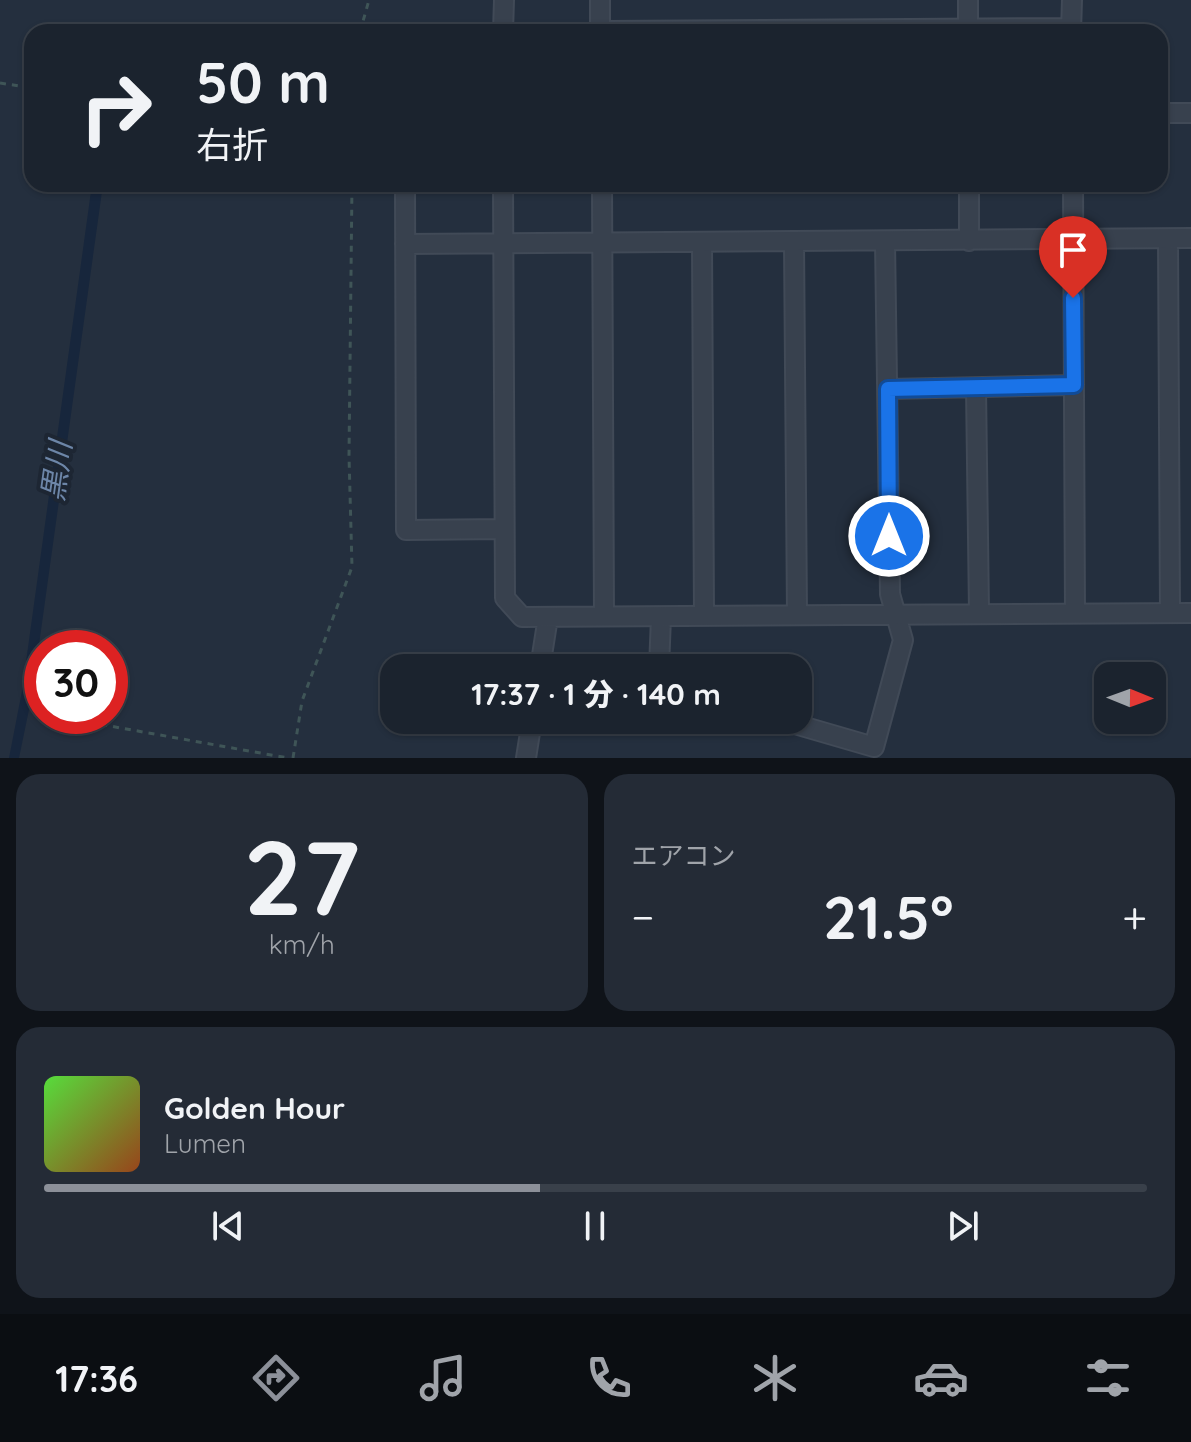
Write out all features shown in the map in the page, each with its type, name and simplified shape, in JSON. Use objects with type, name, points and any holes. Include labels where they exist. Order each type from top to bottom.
[{"type":"street","points":[[503,24],[504,0]]},
{"type":"street","points":[[600,0],[600,24]]},
{"type":"street","points":[[968,0],[968,24]]},
{"type":"street","points":[[1071,24],[1072,0]]},
{"type":"street","points":[[1168,113],[1191,113]]},
{"type":"street","points":[[405,192],[406,530],[504,529]]},
{"type":"street","points":[[503,192],[505,598],[522,617],[1191,613]]},
{"type":"street","points":[[602,192],[604,616]]},
{"type":"street","points":[[969,192],[969,241]]},
{"type":"street","points":[[1073,192],[1075,613]]},
{"type":"street","points":[[405,244],[1191,238]]},
{"type":"street","points":[[1168,239],[1170,613]]},
{"type":"street","points":[[812,729],[874,747],[903,640],[890,594],[885,241]]},
{"type":"street","points":[[794,242],[797,615]]},
{"type":"street","points":[[702,243],[704,616]]},
{"type":"street","points":[[888,389],[1074,385]]},
{"type":"street","points":[[976,388],[979,612]]},
{"type":"street","points":[[542,654],[548,617]]},
{"type":"street","points":[[660,654],[661,617]]},
{"type":"street","points":[[526,758],[530,734]]},
{"type":"path","points":[[362,24],[369,0]]},
{"type":"path","points":[[0,83],[24,87]]},
{"type":"path","points":[[128,729],[290,758],[302,701],[352,567],[349,337],[352,192]]},
{"type":"water","name":"黒川","points":[[91,192],[102,192],[41,630],[30,630]]},
{"type":"water","points":[[24,677],[24,734],[19,758],[9,758]]},
{"type":"route","points":[[889,536],[888,389],[1074,385],[1073,298]]}]
